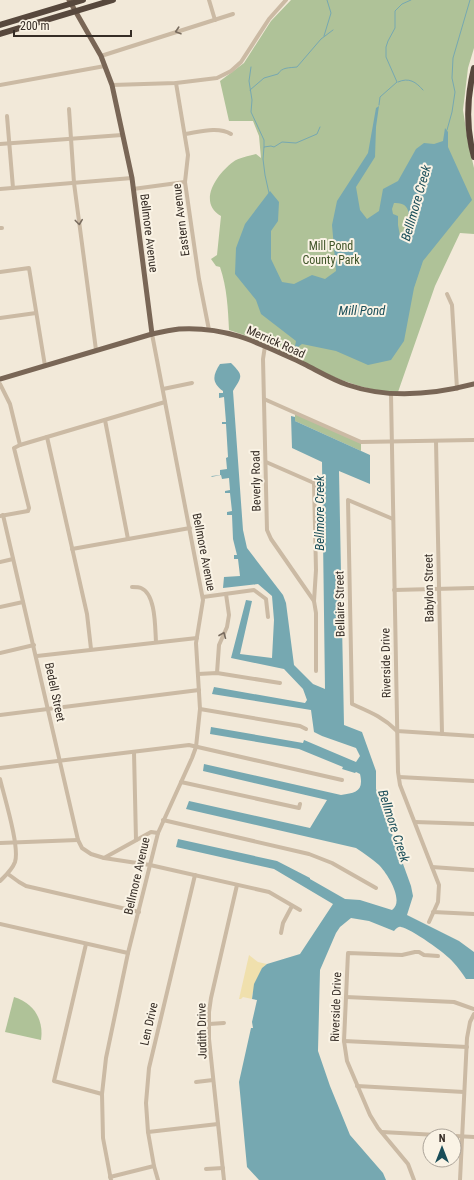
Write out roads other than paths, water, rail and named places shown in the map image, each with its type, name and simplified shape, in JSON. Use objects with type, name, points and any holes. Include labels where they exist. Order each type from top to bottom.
[{"type":"highway","points":[[0,25],[70,2],[83,0]]},
{"type":"highway","points":[[0,34],[113,0]]},
{"type":"highway","points":[[474,68],[469,90],[470,141],[474,158]]},
{"type":"main road","name":"Bellmore Avenue","points":[[70,2],[101,56],[112,85],[132,178],[152,334]]},
{"type":"main road","name":"Merrick Road","points":[[0,379],[152,334],[180,329],[209,330],[236,335],[265,346],[347,385],[369,391],[391,394],[423,394],[474,384]]},
{"type":"street","points":[[209,0],[215,20]]},
{"type":"street","points":[[112,85],[176,82],[217,78],[231,71],[242,62],[269,19],[286,0]]},
{"type":"street","points":[[101,56],[233,14]]},
{"type":"street","points":[[0,85],[105,66]]},
{"type":"street","name":"Eastern Avenue","points":[[176,82],[188,155],[185,182],[199,279],[209,330]]},
{"type":"street","points":[[69,109],[74,183],[96,350]]},
{"type":"street","points":[[7,116],[13,188]]},
{"type":"street","points":[[185,134],[217,130],[226,131],[231,134]]},
{"type":"street","points":[[0,144],[122,135]]},
{"type":"street","points":[[0,189],[132,178]]},
{"type":"street","points":[[133,190],[185,182]]},
{"type":"street","points":[[0,272],[29,268],[45,366]]},
{"type":"street","points":[[447,294],[452,305],[457,388]]},
{"type":"street","points":[[0,318],[36,313]]},
{"type":"street","name":"Bellmore Avenue","points":[[111,1179],[102,1138],[102,1094],[106,1058],[128,954],[158,833],[196,747],[200,709],[196,648],[203,598],[152,334]]},
{"type":"street","name":"Beverly Road","points":[[265,346],[264,399],[266,525],[269,535],[314,601]]},
{"type":"street","points":[[163,389],[192,383]]},
{"type":"street","points":[[0,384],[10,404],[20,445]]},
{"type":"street","name":"Riverside Drive","points":[[391,394],[398,777],[438,882],[438,902],[429,922]]},
{"type":"street","points":[[264,399],[361,442],[474,440]]},
{"type":"street","points":[[2,516],[28,511],[29,508],[14,448],[166,402]]},
{"type":"street","points":[[105,420],[128,539]]},
{"type":"street","points":[[47,437],[87,614],[91,649]]},
{"type":"street","name":"Babylon Street","points":[[436,441],[442,734]]},
{"type":"street","points":[[266,462],[314,483],[316,570],[314,601],[316,613],[316,671]]},
{"type":"street","name":"Bellaire Street","points":[[393,519],[348,500],[352,704],[380,716],[397,731]]},
{"type":"street","name":"Bedell Street","points":[[2,516],[34,645],[78,840]]},
{"type":"street","points":[[72,549],[190,528]]},
{"type":"street","points":[[0,562],[13,559]]},
{"type":"street","points":[[132,587],[142,588],[148,594],[152,602],[156,642]]},
{"type":"street","points":[[394,590],[474,588]]},
{"type":"street","points":[[203,598],[254,590],[266,599],[268,617]]},
{"type":"street","points":[[216,673],[219,645],[227,627],[229,615],[226,594]]},
{"type":"street","points":[[0,607],[23,602]]},
{"type":"street","points":[[36,656],[197,638]]},
{"type":"street","points":[[0,653],[34,645]]},
{"type":"street","points":[[198,674],[216,673],[280,684]]},
{"type":"street","points":[[0,715],[199,690]]},
{"type":"street","points":[[200,709],[300,726],[306,729]]},
{"type":"street","points":[[397,731],[474,736]]},
{"type":"street","points":[[0,768],[189,745],[342,780]]},
{"type":"street","points":[[134,752],[136,840]]},
{"type":"street","points":[[398,777],[474,781]]},
{"type":"street","points":[[0,779],[15,842],[16,860],[8,874],[0,881]]},
{"type":"street","points":[[181,782],[299,808],[300,804]]},
{"type":"street","points":[[163,820],[309,854],[332,862],[376,888]]},
{"type":"street","points":[[415,822],[474,824]]},
{"type":"street","points":[[104,858],[151,832],[158,833]]},
{"type":"street","points":[[0,843],[78,840],[86,852],[104,858],[150,865],[269,892],[300,910]]},
{"type":"street","points":[[432,867],[474,870]]},
{"type":"street","points":[[8,874],[26,886],[139,912]]},
{"type":"street","name":"Len Drive","points":[[158,1180],[148,1132],[146,1103],[149,1068],[194,875]]},
{"type":"street","name":"Judith Drive","points":[[224,1180],[209,1039],[209,1012],[237,885]]},
{"type":"street","points":[[281,933],[283,924],[292,906]]},
{"type":"street","points":[[433,912],[474,914]]},
{"type":"street","points":[[0,924],[128,954]]},
{"type":"street","points":[[86,944],[54,1081],[102,1094]]},
{"type":"street","name":"Riverside Drive","points":[[414,1180],[408,1164],[370,1115],[347,1061],[344,1041],[348,953],[402,955],[420,952],[424,955],[438,956]]},
{"type":"street","points":[[346,997],[454,1002],[474,1009]]},
{"type":"street","points":[[474,1014],[468,1030],[462,1136],[474,1137]]},
{"type":"street","points":[[209,1024],[224,1023]]},
{"type":"street","points":[[344,1041],[467,1047]]},
{"type":"street","points":[[196,1082],[214,1080]]},
{"type":"street","points":[[357,1086],[464,1092]]},
{"type":"street","points":[[148,1132],[218,1124]]},
{"type":"street","points":[[382,1132],[422,1134]]},
{"type":"street","points":[[111,1179],[154,1166]]},
{"type":"street","points":[[206,1169],[223,1168]]},
{"type":"street","points":[[460,1180],[461,1168]]},
{"type":"water","name":"Mill Pond","points":[[379,106],[376,127],[375,157],[356,187],[360,210],[367,219],[379,211],[383,189],[398,181],[416,149],[424,143],[434,144],[443,141],[445,128],[448,132],[448,147],[472,200],[423,261],[414,288],[404,341],[391,360],[368,365],[336,351],[302,344],[298,347],[295,346],[296,341],[261,314],[256,300],[235,274],[236,248],[245,224],[270,191],[279,202],[278,221],[271,231],[271,259],[282,282],[294,284],[312,275],[325,279],[336,271],[332,225],[337,201],[368,153],[376,108]],"holes":[[[394,203],[400,203],[407,208],[410,231],[406,235],[400,236],[398,216],[393,214],[392,209]]]},
{"type":"water","points":[[231,363],[240,374],[240,379],[233,391],[243,530],[247,548],[283,595],[286,603],[294,665],[313,684],[325,689],[322,462],[292,448],[291,416],[295,417],[295,421],[370,455],[370,484],[339,471],[344,725],[362,732],[376,771],[376,789],[411,886],[413,896],[407,915],[459,941],[474,952],[474,979],[466,979],[444,953],[406,928],[400,927],[394,931],[369,921],[351,918],[340,927],[336,933],[320,970],[318,1051],[330,1086],[350,1135],[383,1173],[386,1180],[259,1180],[247,1167],[239,1082],[251,1028],[253,1028],[252,1022],[257,1000],[252,999],[254,984],[262,968],[267,964],[300,954],[333,904],[274,869],[176,847],[178,839],[277,861],[310,878],[345,899],[360,900],[392,910],[396,906],[396,894],[386,874],[379,865],[356,848],[186,809],[189,801],[310,828],[327,800],[203,771],[204,764],[341,795],[355,792],[360,788],[361,784],[360,774],[342,769],[343,767],[299,749],[210,734],[211,727],[303,743],[304,740],[356,762],[360,756],[356,748],[314,732],[311,710],[212,694],[214,687],[305,703],[307,700],[303,689],[284,669],[231,658],[246,600],[252,601],[240,654],[272,658],[274,620],[272,596],[258,584],[223,588],[224,577],[240,576],[238,559],[234,559],[234,555],[237,555],[233,539],[232,515],[227,515],[227,512],[232,511],[230,493],[225,493],[225,491],[230,490],[229,478],[222,479],[221,475],[211,477],[220,475],[220,470],[227,469],[226,458],[228,457],[226,424],[222,424],[222,422],[226,422],[224,397],[219,398],[219,393],[223,393],[223,391],[216,385],[214,378],[220,364]]},
{"type":"waterway","points":[[324,36],[331,13],[327,0]]},
{"type":"waterway","points":[[379,105],[380,97],[397,82],[386,57],[386,47],[395,28],[395,11],[402,4],[411,0]]},
{"type":"waterway","name":"Belllmore Creek","points":[[447,130],[455,92],[452,78],[453,58],[470,0]]},
{"type":"waterway","points":[[250,90],[264,78],[278,74],[284,69],[297,67],[321,39],[333,30]]},
{"type":"waterway","points":[[251,67],[249,81],[252,100],[251,112],[264,140],[264,147]]},
{"type":"waterway","points":[[398,82],[409,80],[423,90]]},
{"type":"waterway","points":[[269,193],[263,159],[264,147],[274,147],[282,142],[296,143],[317,134],[320,127]]},
{"type":"park label","name":"Mill Pond County Park","points":[[331,253]]},
{"type":"water label","name":"Bellmore Creek","points":[[319,513]]},
{"type":"water label","name":"Bellmore Creek","points":[[394,826]]}]
